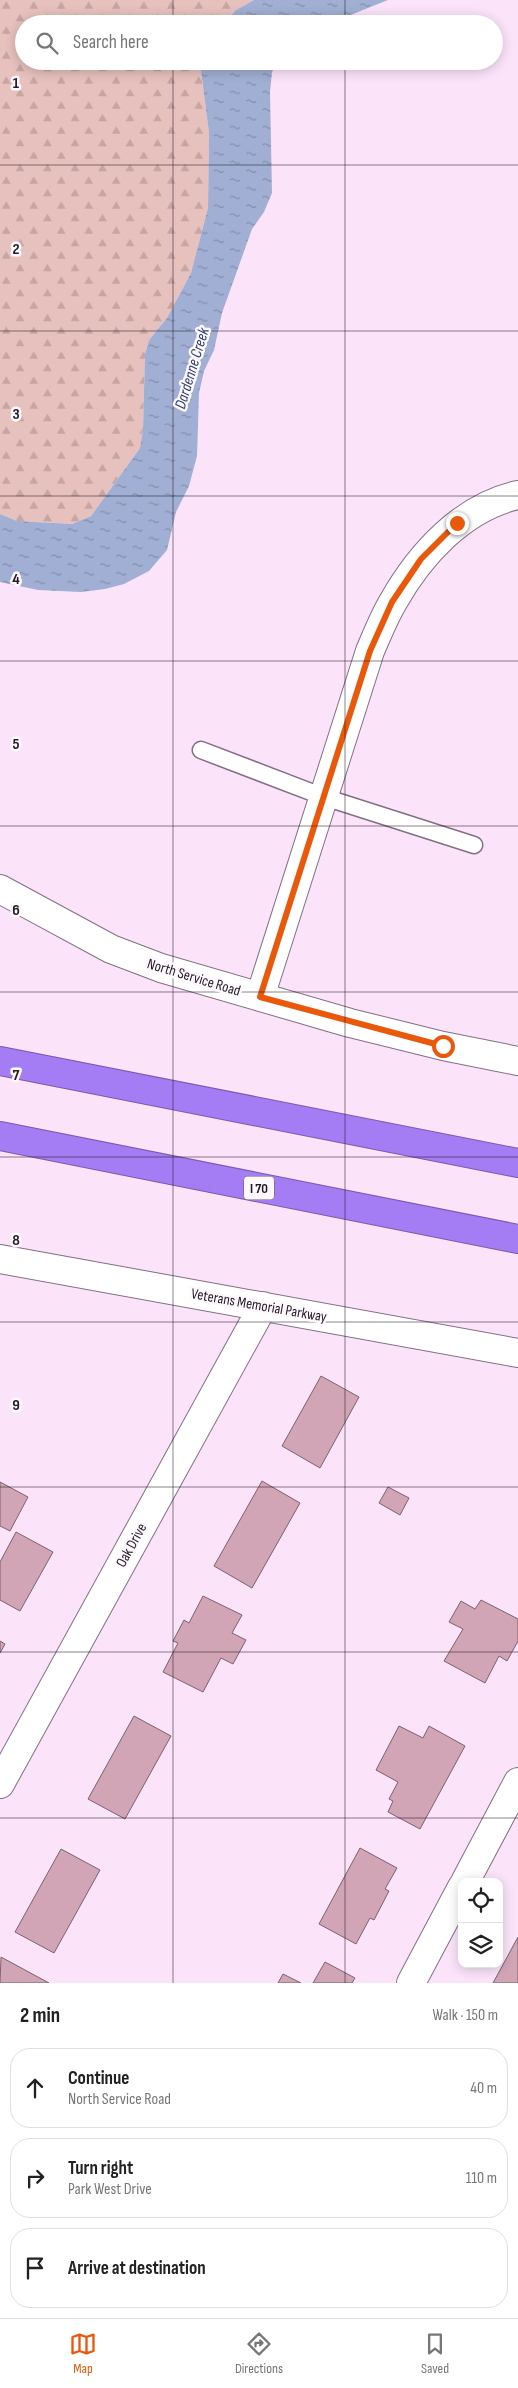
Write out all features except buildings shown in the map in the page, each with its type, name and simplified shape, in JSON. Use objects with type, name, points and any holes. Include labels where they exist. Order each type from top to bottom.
[{"type":"highway","points":[[0,1061],[518,1162]]},
{"type":"highway","name":"I 70","points":[[0,1136],[518,1239]]},
{"type":"street","points":[[260,997],[370,651],[392,602],[421,559],[457,523],[498,499],[518,495]]},
{"type":"street","name":"North Service Road","points":[[0,889],[111,949],[162,968],[260,997],[443,1046],[518,1061]]},
{"type":"street","name":"Veterans Memorial Parkway","points":[[0,1259],[518,1353]]},
{"type":"street","name":"Oak Drive","points":[[0,1784],[263,1306]]},
{"type":"street","points":[[467,1878],[518,1782]]},
{"type":"street","points":[[411,1983],[458,1895]]},
{"type":"lane","points":[[202,750],[324,797],[474,845]]},
{"type":"green space","points":[[0,0],[254,0],[236,10],[231,15],[15,15],[15,70],[201,70],[209,133],[208,208],[191,273],[167,318],[149,340],[145,354],[143,429],[140,448],[91,516],[72,524],[17,521],[0,514]]},
{"type":"water","points":[[254,0],[388,0],[350,15],[231,15],[236,10]]},
{"type":"water","name":"Dardenne Creek","points":[[273,70],[270,92],[272,193],[264,212],[252,229],[222,313],[214,350],[204,371],[199,393],[197,456],[189,486],[176,512],[167,550],[149,571],[124,584],[105,589],[81,592],[38,590],[0,582],[0,514],[17,521],[72,524],[91,516],[140,448],[143,429],[145,354],[149,340],[167,318],[191,273],[208,208],[209,133],[201,71]]},
{"type":"route","points":[[443,1046],[350,1023],[260,997],[370,651],[392,602],[421,559],[457,523]]}]
